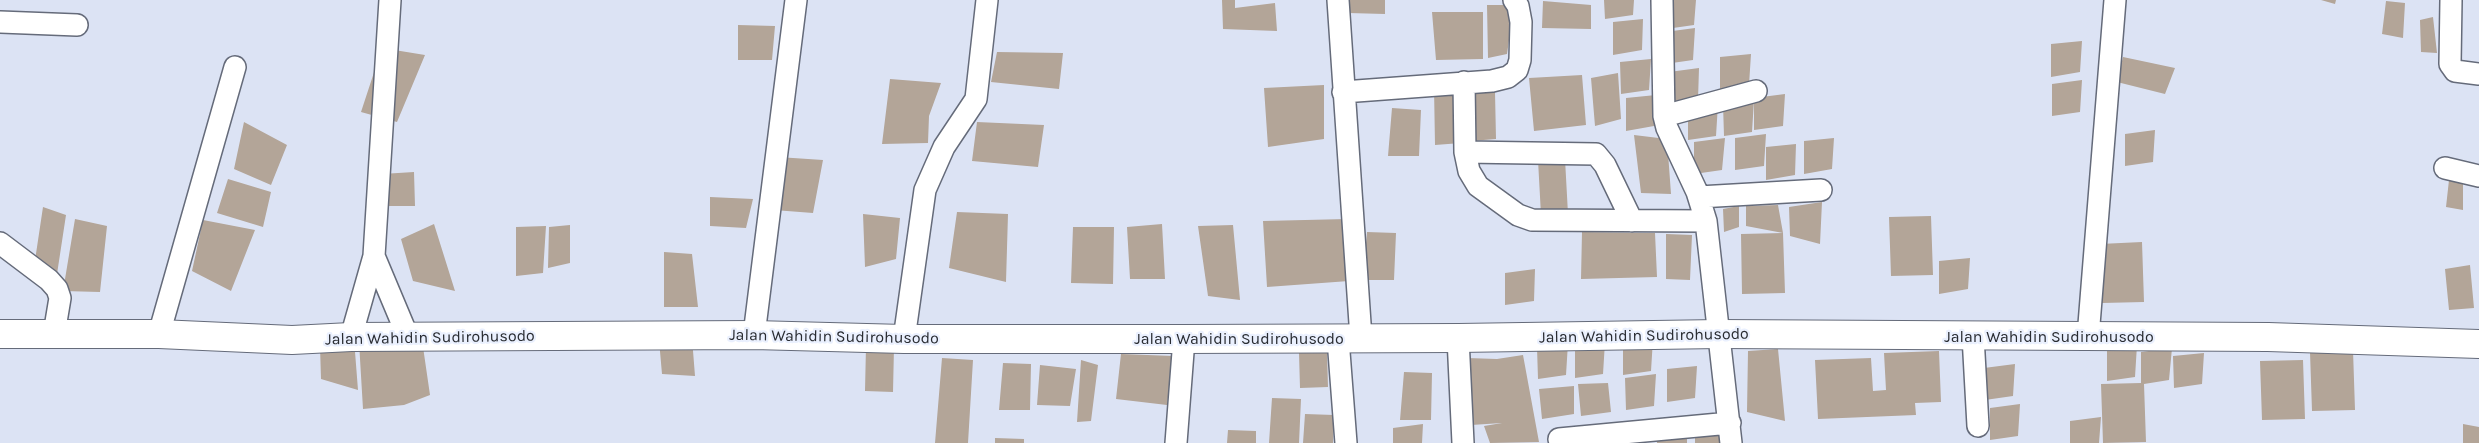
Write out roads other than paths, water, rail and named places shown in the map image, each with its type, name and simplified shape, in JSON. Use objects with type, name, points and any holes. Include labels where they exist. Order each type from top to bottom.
[{"type":"highway","name":"Jalan Wahidin Sudirohusodo","points":[[0,334],[159,334],[292,340],[754,334],[904,339],[1184,339],[1458,338],[1719,334],[2268,337],[2479,344]]},
{"type":"street","points":[[351,338],[374,256],[390,0]]},
{"type":"street","points":[[754,334],[796,0]]},
{"type":"street","points":[[904,339],[924,190],[944,147],[975,102],[987,0]]},
{"type":"street","points":[[1338,0],[1343,92],[1349,338],[1346,443]]},
{"type":"street","points":[[1343,92],[1508,77],[1517,70],[1520,60],[1521,22],[1518,6],[1514,0]]},
{"type":"street","points":[[1559,439],[1730,433],[1706,221],[1699,197],[1669,137],[1664,116],[1664,10],[1662,0]]},
{"type":"street","points":[[2088,337],[2115,0]]},
{"type":"street","points":[[2451,0],[2450,64],[2455,71],[2479,74]]},
{"type":"street","points":[[0,22],[77,25]]},
{"type":"street","points":[[159,334],[235,67]]},
{"type":"street","points":[[1464,82],[1465,152],[1469,171],[1478,186],[1525,218],[1532,220],[1706,221]]},
{"type":"street","points":[[1664,116],[1756,91]]},
{"type":"street","points":[[1465,152],[1596,154],[1605,165],[1632,221]]},
{"type":"street","points":[[2446,168],[2479,176]]},
{"type":"street","points":[[1699,197],[1821,190]]},
{"type":"street","points":[[0,243],[49,280],[57,289],[60,298],[54,334]]},
{"type":"street","points":[[374,256],[408,337]]},
{"type":"street","points":[[1973,336],[1978,426]]},
{"type":"street","points":[[1458,338],[1463,443]]},
{"type":"street","points":[[1176,443],[1184,339]]}]
